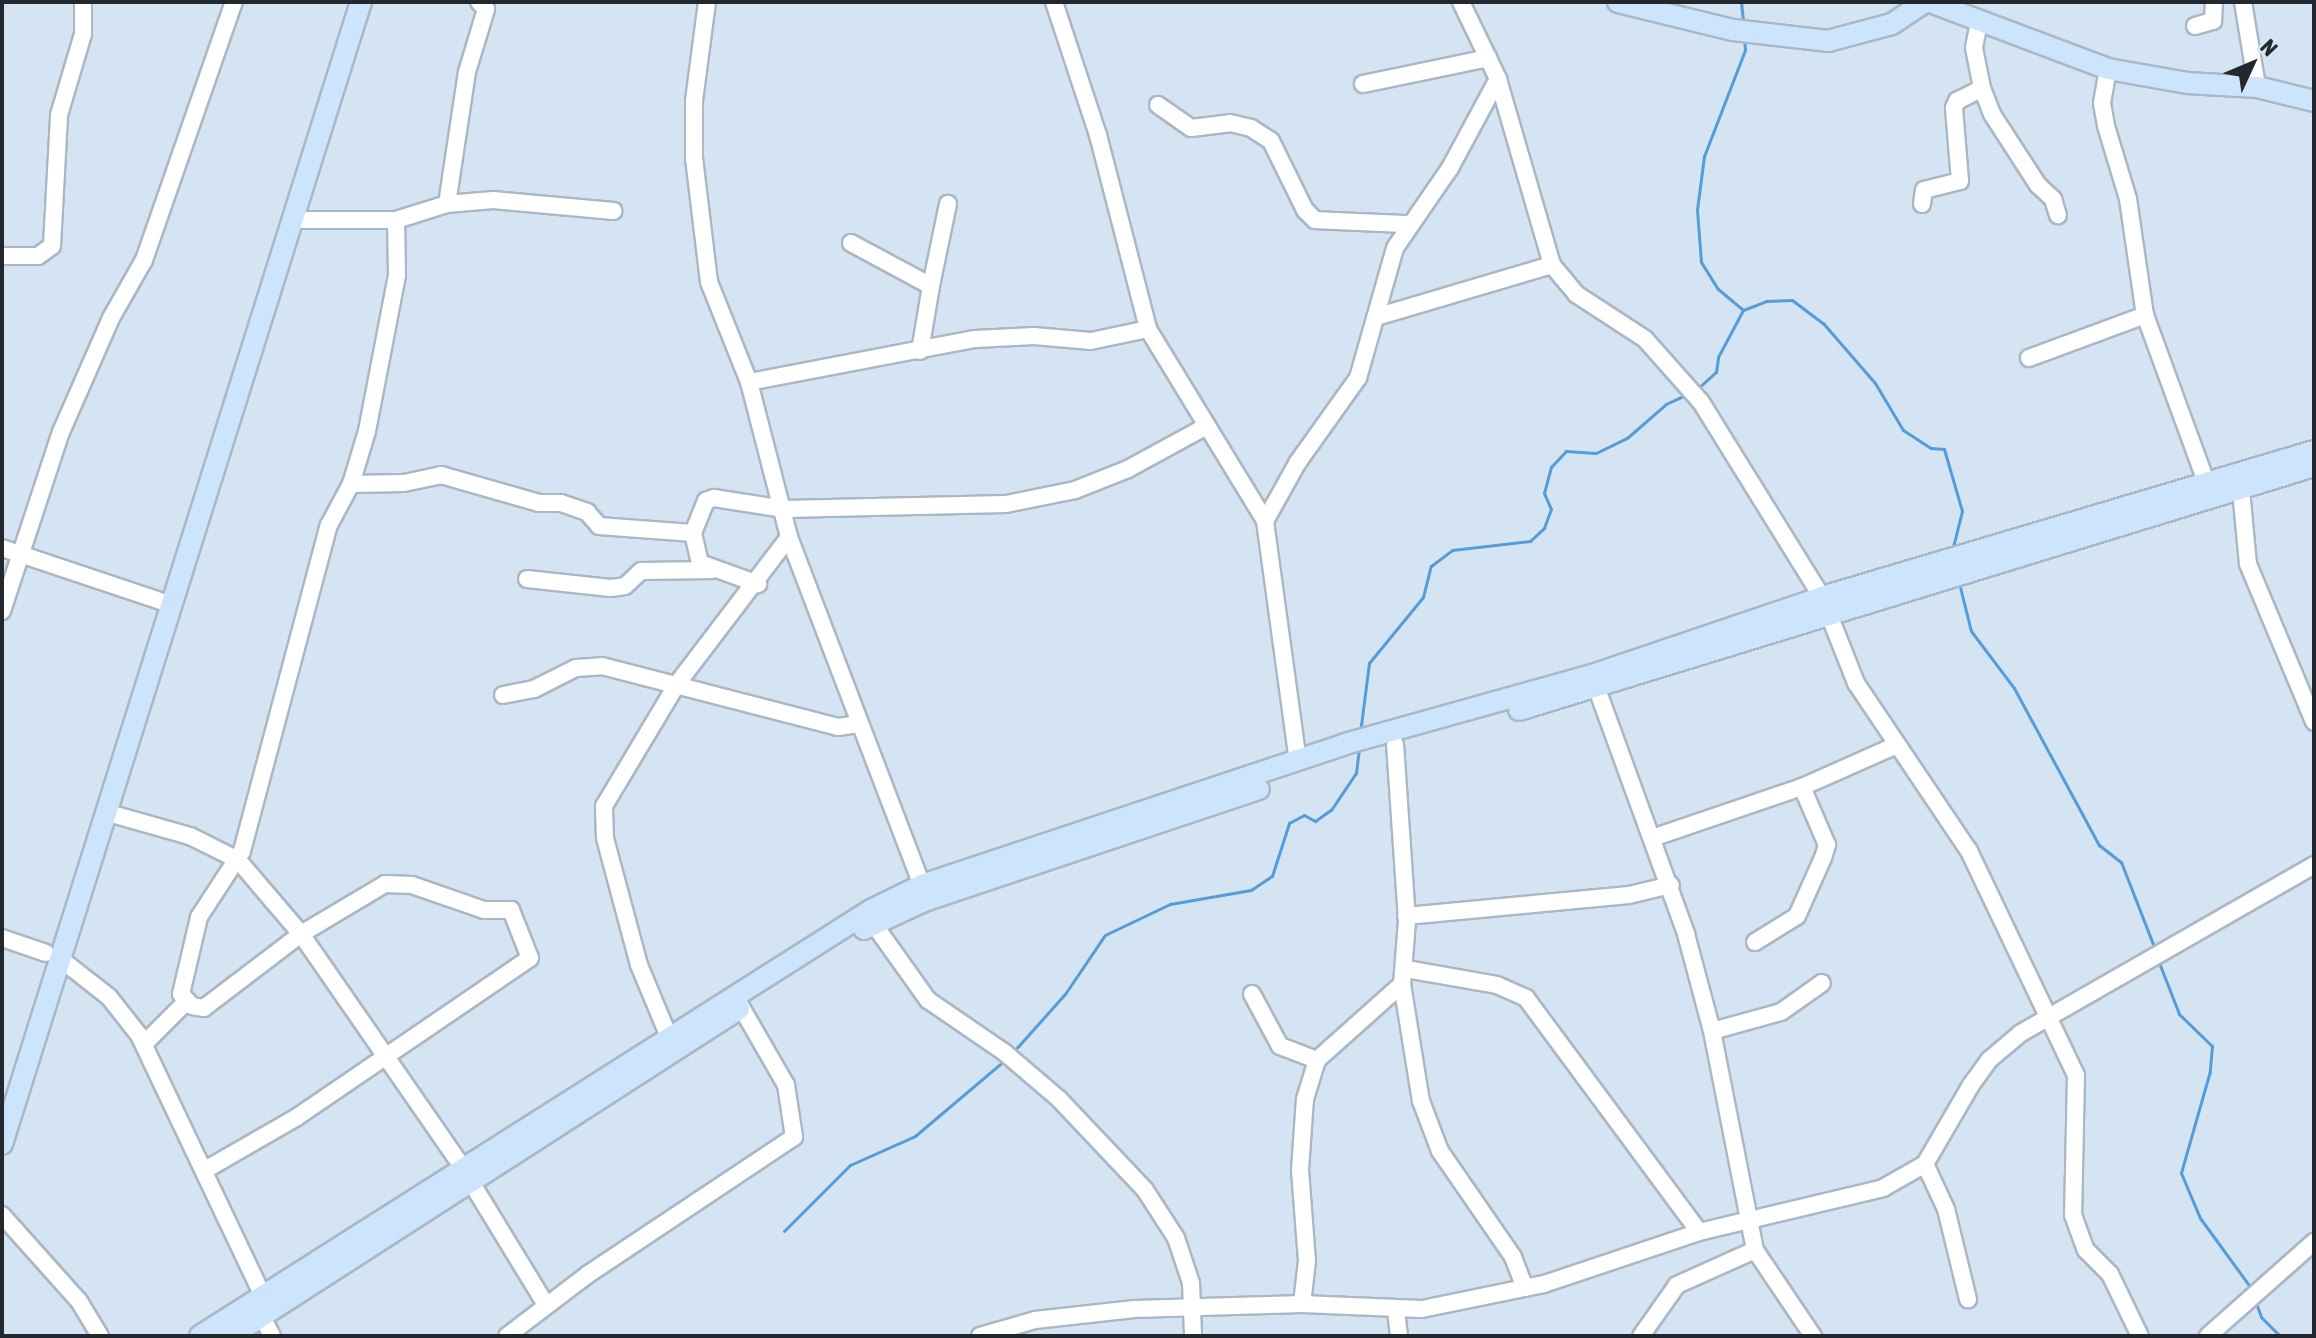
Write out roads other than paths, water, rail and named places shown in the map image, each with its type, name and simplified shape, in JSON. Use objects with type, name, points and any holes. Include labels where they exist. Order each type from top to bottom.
[{"type":"main road","points":[[2,1144],[52,955],[347,2]]},
{"type":"main road","points":[[2,1099],[105,812],[361,2]]},
{"type":"main road","points":[[1618,2],[1765,36],[1828,41],[1892,24],[1927,2],[2108,69],[2187,83],[2257,87],[2314,101]]},
{"type":"main road","points":[[200,1336],[262,1306],[873,923],[924,901],[1298,761],[1382,744],[1592,675],[1990,556],[2207,484],[2308,460]]},
{"type":"main road","points":[[1990,556],[2241,490],[2308,460]]},
{"type":"main road","points":[[1448,723],[1597,689],[1826,606]]},
{"type":"main road","points":[[591,1097],[669,1037],[871,910],[922,885],[1115,830],[1343,750]]},
{"type":"main road","points":[[231,1336],[262,1306]]},
{"type":"street","points":[[2,256],[38,256],[52,246],[59,115],[83,34],[83,2]]},
{"type":"street","points":[[2,611],[19,554],[86,371],[144,260],[234,2]]},
{"type":"street","points":[[447,204],[467,72],[486,9],[479,2]]},
{"type":"street","points":[[707,2],[694,101],[699,215],[709,282],[749,382],[789,537],[922,885]]},
{"type":"street","points":[[1054,2],[1098,135],[1148,329],[1265,521],[1298,761]]},
{"type":"street","points":[[1461,2],[1498,79],[1552,265],[1576,294],[1645,339],[1679,373],[1701,402],[1826,606],[1856,683],[1969,851],[2076,1075],[2073,1215],[2086,1250],[2110,1274],[2140,1336]]},
{"type":"street","points":[[2195,26],[2213,21],[2214,2]]},
{"type":"street","points":[[2243,2],[2257,87]]},
{"type":"street","points":[[1979,22],[1974,48],[1982,88],[1992,114],[2038,185],[2053,199],[2058,215]]},
{"type":"street","points":[[1363,84],[1488,58]]},
{"type":"street","points":[[2108,69],[2102,103],[2128,199],[2145,315],[2207,484]]},
{"type":"street","points":[[1265,521],[1298,462],[1358,378],[1391,259],[1408,224],[1450,168],[1498,79]]},
{"type":"street","points":[[1922,204],[1924,190],[1960,181],[1954,108],[1957,101],[1982,88]]},
{"type":"street","points":[[1158,105],[1191,128],[1230,123],[1251,128],[1271,141],[1305,210],[1315,220],[1408,224]]},
{"type":"street","points":[[293,220],[396,220],[447,204],[512,200],[613,211]]},
{"type":"street","points":[[920,351],[948,204]]},
{"type":"street","points":[[186,1002],[180,982],[189,945],[216,889],[238,860],[329,525],[351,484],[367,431],[394,296],[396,220]]},
{"type":"street","points":[[851,243],[931,286]]},
{"type":"street","points":[[1376,317],[1552,265]]},
{"type":"street","points":[[2029,358],[2145,315]]},
{"type":"street","points":[[749,382],[975,339],[1034,336],[1091,341],[1148,329]]},
{"type":"street","points":[[713,570],[695,557],[693,533],[706,501],[714,498],[784,509],[1006,504],[1075,490],[1128,469],[1207,426]]},
{"type":"street","points":[[351,484],[404,483],[441,475],[539,503],[561,503],[587,512],[599,526],[693,533]]},
{"type":"street","points":[[2241,490],[2248,564],[2314,722]]},
{"type":"street","points":[[669,1037],[639,965],[605,838],[604,806],[677,684],[758,584],[789,537]]},
{"type":"street","points":[[2,548],[160,601]]},
{"type":"street","points":[[527,579],[611,588],[625,586],[641,571],[713,570],[758,584]]},
{"type":"street","points":[[503,695],[534,689],[576,668],[602,666],[838,727],[860,724]]},
{"type":"street","points":[[1597,689],[1671,885],[1712,1031],[1755,1250],[1813,1336]]},
{"type":"street","points":[[1382,744],[1406,916],[1404,976],[1431,1132],[1513,1257],[1525,1288]]},
{"type":"street","points":[[1652,838],[1802,787],[1897,745]]},
{"type":"street","points":[[1755,942],[1797,916],[1827,845],[1802,787]]},
{"type":"street","points":[[105,812],[190,836],[238,860],[301,934],[467,1175],[546,1305]]},
{"type":"street","points":[[980,1336],[1035,1320],[1194,1306],[1302,1304],[1396,1311],[1525,1288],[1699,1232],[1883,1188],[1925,1164],[1989,1060],[2048,1017],[2314,865]]},
{"type":"street","points":[[186,1002],[204,1008],[301,934],[385,884],[412,885],[484,910],[511,910],[530,958],[384,1054],[297,1117],[205,1170]]},
{"type":"street","points":[[1406,916],[1629,895],[1671,885]]},
{"type":"street","points":[[873,923],[928,1000],[1004,1052],[1079,1118],[1145,1190],[1176,1238],[1194,1306],[1193,1336]]},
{"type":"street","points":[[2,938],[52,955],[109,997],[144,1044],[205,1170],[272,1336]]},
{"type":"street","points":[[1302,1304],[1307,1261],[1300,1170],[1305,1099],[1317,1060],[1404,976],[1497,985],[1526,998],[1699,1232]]},
{"type":"street","points":[[1712,1031],[1781,1012],[1822,983]]},
{"type":"street","points":[[1252,994],[1280,1046],[1317,1060]]},
{"type":"street","points":[[144,1044],[186,1002]]},
{"type":"street","points":[[507,1336],[546,1305],[794,1137],[786,1085],[741,1007]]},
{"type":"street","points":[[1925,1164],[1946,1209],[1968,1299]]},
{"type":"street","points":[[2,1215],[79,1301],[100,1336]]},
{"type":"street","points":[[2208,1336],[2238,1313],[2314,1242]]},
{"type":"street","points":[[1641,1336],[1677,1285],[1755,1250]]},
{"type":"street","points":[[1396,1311],[1399,1336]]},
{"type":"waterway","points":[[1741,2],[1743,22]]},
{"type":"waterway","points":[[1744,38],[1745,50],[1704,156],[1697,210],[1701,262],[1718,289],[1743,310],[1766,301],[1792,300],[1823,323],[1875,383],[1903,430],[1931,448],[1944,449],[1962,511],[1953,548]]},
{"type":"waterway","points":[[1696,390],[1716,372],[1718,357],[1743,310]]},
{"type":"waterway","points":[[1360,733],[1369,663],[1423,597],[1431,566],[1452,550],[1530,541],[1544,528],[1551,509],[1544,493],[1551,467],[1566,451],[1596,453],[1627,438],[1666,404],[1685,395]]},
{"type":"waterway","points":[[1959,583],[1971,631],[2014,688],[2099,845],[2121,862],[2155,949]]},
{"type":"waterway","points":[[1014,1051],[1065,994],[1105,935],[1170,904],[1251,890],[1272,876],[1289,823],[1304,815],[1315,821],[1331,810],[1356,773],[1359,749]]},
{"type":"waterway","points":[[2158,960],[2179,1014],[2212,1046],[2210,1071],[2181,1173],[2200,1218],[2251,1288]]},
{"type":"waterway","points":[[784,1231],[850,1165],[915,1136],[1006,1059]]},
{"type":"waterway","points":[[2256,1303],[2261,1317],[2280,1336]]}]
